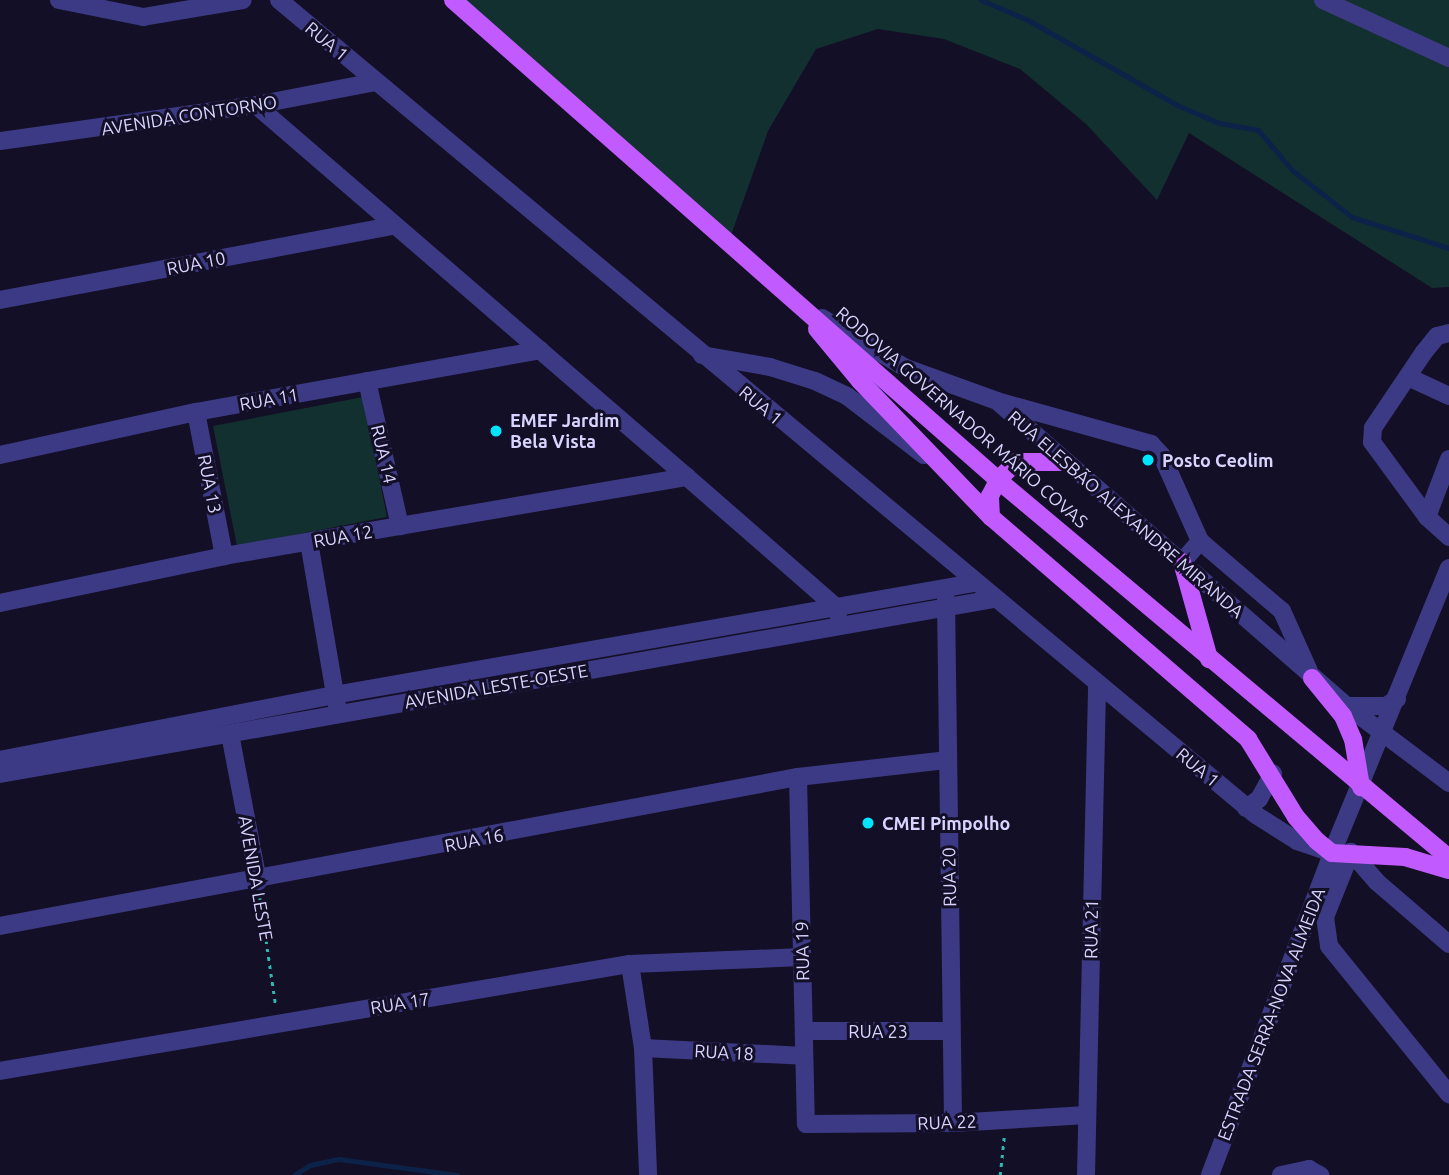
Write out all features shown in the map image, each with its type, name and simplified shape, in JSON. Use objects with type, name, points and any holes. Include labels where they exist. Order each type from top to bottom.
[{"type":"main road","name":"RODOVIA GOVERNADOR MÁRIO COVAS","points":[[453,0],[780,283],[998,480],[1361,788],[1449,858]]},
{"type":"main road","points":[[780,283],[860,381],[991,517],[1248,739],[1273,774],[1296,817],[1332,853],[1405,857],[1449,870]]},
{"type":"main road","points":[[991,517],[990,496],[998,480],[1016,462],[1063,461]]},
{"type":"main road","points":[[1182,562],[1209,659]]},
{"type":"main road","points":[[1312,677],[1343,716],[1356,751],[1361,788]]},
{"type":"street","points":[[61,0],[143,17],[243,0]]},
{"type":"street","name":"RUA 1","points":[[279,0],[993,599],[1247,808],[1275,830],[1332,853]]},
{"type":"street","points":[[1325,0],[1449,58]]},
{"type":"street","name":"AVENIDA CONTORNO","points":[[0,141],[257,105],[376,82]]},
{"type":"street","points":[[257,105],[391,226],[540,350],[836,607],[841,627]]},
{"type":"street","name":"RUA 10","points":[[0,300],[391,226]]},
{"type":"street","name":"RUA ELESBÃO ALEXANDRE MIRANDA","points":[[813,313],[906,368],[997,401],[1312,677],[1382,734],[1449,782]]},
{"type":"street","points":[[1449,333],[1437,336],[1408,377],[1373,428],[1372,442],[1427,517],[1449,537]]},
{"type":"street","name":"RUA 11","points":[[0,455],[196,412],[540,350]]},
{"type":"street","points":[[702,355],[770,367],[847,396],[954,478]]},
{"type":"street","points":[[1408,377],[1449,396]]},
{"type":"street","name":"RUA 14","points":[[367,381],[400,526]]},
{"type":"street","points":[[997,401],[1151,444],[1163,456],[1200,541],[1282,611],[1312,677]]},
{"type":"street","name":"RUA 13","points":[[196,412],[224,556]]},
{"type":"street","points":[[1427,517],[1449,459]]},
{"type":"street","name":"RUA 12","points":[[0,603],[224,556],[687,477]]},
{"type":"street","points":[[1182,562],[1200,541]]},
{"type":"street","points":[[309,542],[338,713]]},
{"type":"street","points":[[1332,853],[1398,699],[1449,570]]},
{"type":"street","name":"AVENIDA LESTE-OESTE","points":[[0,760],[334,695],[974,583]]},
{"type":"street","name":"RUA 20","points":[[946,588],[953,1123]]},
{"type":"street","name":"AVENIDA LESTE-OESTE","points":[[0,774],[993,599]]},
{"type":"street","name":"RUA 21","points":[[1086,1175],[1097,683]]},
{"type":"street","points":[[1347,706],[1386,706],[1398,699]]},
{"type":"street","name":"AVENIDA LESTE","points":[[230,734],[258,881]]},
{"type":"street","name":"RUA 16","points":[[0,926],[258,881],[799,778],[948,760]]},
{"type":"street","points":[[1247,808],[1259,799],[1273,774]]},
{"type":"street","name":"RUA 19","points":[[799,778],[806,1124]]},
{"type":"street","points":[[1449,944],[1377,882],[1351,852],[1325,917],[1329,946],[1449,1094]]},
{"type":"street","name":"ESTRADA SERRA-NOVA ALMEIDA","points":[[1210,1175],[1332,853]]},
{"type":"street","name":"RUA 17","points":[[0,1071],[630,964],[802,957]]},
{"type":"street","points":[[630,964],[643,1048],[648,1175]]},
{"type":"street","name":"RUA 23","points":[[804,1031],[951,1031]]},
{"type":"street","name":"RUA 18","points":[[643,1048],[804,1056]]},
{"type":"street","name":"RUA 22","points":[[806,1124],[953,1123],[1087,1115]]},
{"type":"street","points":[[1281,1175],[1309,1169],[1320,1175]]},
{"type":"path","name":"AVENIDA LESTE","points":[[258,881],[279,1023]]},
{"type":"path","points":[[1000,1175],[1006,1120]]},
{"type":"green space","points":[[459,0],[1449,0],[1449,287],[1432,288],[1189,133],[1157,200],[1086,124],[1020,69],[944,39],[878,29],[816,49],[768,131],[730,238]]},
{"type":"green space","points":[[363,397],[387,517],[237,546],[213,426]]},
{"type":"waterway","points":[[981,0],[1028,20],[1177,105],[1219,123],[1258,130],[1292,170],[1352,217],[1449,248]]},
{"type":"waterway","points":[[294,1175],[310,1165],[339,1159],[457,1175]]},
{"type":"place","name":"EMEF Jardim Bela Vista","points":[[496,431]]},
{"type":"place","name":"Posto Ceolim","points":[[1148,460]]},
{"type":"place","name":"CMEI Pimpolho","points":[[868,823]]}]
